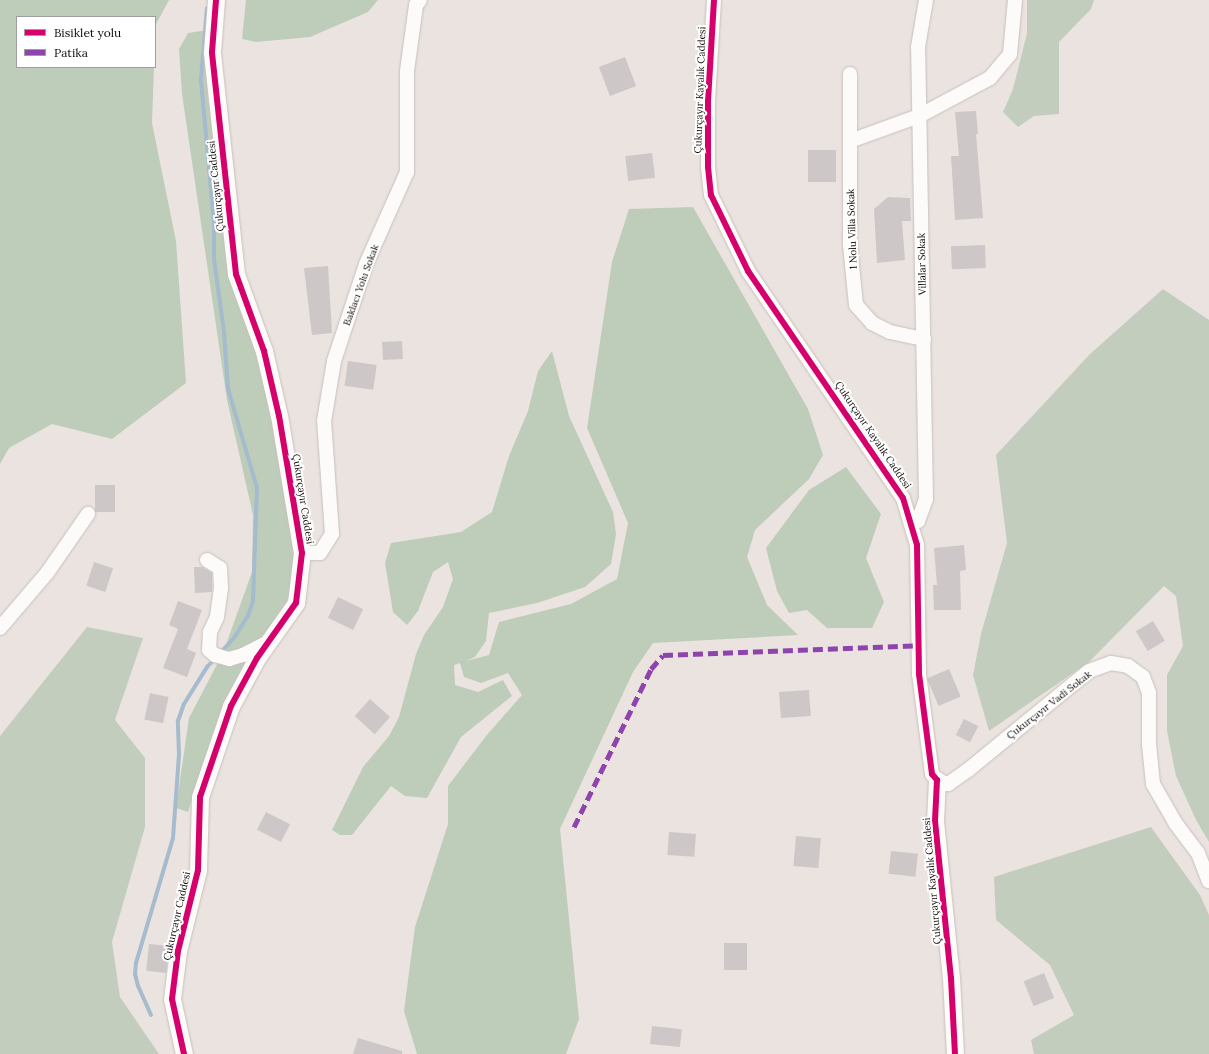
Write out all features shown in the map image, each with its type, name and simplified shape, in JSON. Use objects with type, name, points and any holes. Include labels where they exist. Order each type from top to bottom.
[{"type":"street","name":"Çukurçayır Caddesi","points":[[184,1054],[172,999],[178,950],[198,870],[200,797],[231,706],[269,641],[296,603],[302,553],[279,416],[264,351],[236,274],[212,52],[216,0]]},
{"type":"street","name":"Baklacı Yolu Sokak","points":[[302,553],[320,553],[332,534],[324,421],[333,368],[366,264],[407,172],[407,71],[416,5],[420,0]]},
{"type":"street","name":"Çukurçayır Kayalık Caddesi","points":[[714,0],[708,101],[708,167],[711,196],[748,270],[903,498],[911,521],[917,552],[919,674],[932,774],[937,780],[935,821],[951,978],[956,1054]]},
{"type":"street","name":"Villalar Sokak","points":[[911,521],[918,521],[926,499],[918,47],[926,0]]},
{"type":"street","points":[[850,141],[919,116],[990,78],[1010,54],[1015,0]]},
{"type":"street","name":"1 Nolu Villa Sokak","points":[[850,74],[850,245],[856,305],[872,323],[890,332],[924,339]]},
{"type":"street","points":[[0,628],[47,573],[88,514]]},
{"type":"street","points":[[208,560],[220,568],[221,588],[217,617],[210,632],[209,650],[215,655],[229,659],[243,655],[269,641]]},
{"type":"street","name":"Çukurçayır Vadi Sokak","points":[[937,780],[948,784],[968,770],[1089,671],[1110,663],[1128,666],[1143,677],[1149,692],[1149,744],[1153,784],[1176,824],[1198,853],[1209,881]]},
{"type":"green space","points":[[0,0],[169,0],[156,24],[156,16],[16,16],[16,68],[154,68],[152,123],[176,241],[186,383],[112,439],[52,424],[9,448],[0,464]]},
{"type":"green space","points":[[246,0],[378,0],[368,12],[310,37],[256,42],[242,39]]},
{"type":"green space","points":[[1027,0],[1094,0],[1091,9],[1059,42],[1059,114],[1034,116],[1018,127],[1003,112],[1013,89],[1027,33]]},
{"type":"green space","points":[[208,30],[228,266],[270,399],[295,558],[292,588],[284,609],[202,768],[188,812],[176,808],[189,718],[223,653],[252,572],[253,515],[227,400],[182,94],[179,49],[188,33]]},
{"type":"green space","points":[[693,207],[808,409],[823,455],[809,479],[755,530],[747,557],[767,605],[798,635],[653,643],[633,672],[560,829],[579,1019],[566,1054],[417,1054],[404,1011],[415,927],[448,824],[448,786],[486,736],[522,695],[508,673],[481,683],[464,677],[460,663],[454,665],[455,685],[478,692],[503,680],[512,696],[461,737],[427,798],[405,796],[391,786],[352,835],[340,835],[332,830],[363,767],[389,736],[399,717],[416,654],[424,635],[443,607],[453,579],[448,562],[433,572],[418,611],[407,625],[393,612],[385,563],[391,543],[461,532],[492,512],[509,456],[528,411],[538,371],[552,351],[569,416],[613,512],[616,534],[611,564],[585,587],[537,603],[489,613],[486,641],[475,657],[466,661],[489,655],[499,622],[571,604],[617,579],[628,523],[587,428],[612,262],[629,209]]},
{"type":"green space","points":[[1163,289],[1209,320],[1209,842],[1196,820],[1176,776],[1167,731],[1167,675],[1183,646],[1176,596],[1164,586],[1089,662],[989,731],[973,675],[981,634],[1007,543],[996,455],[1090,354]]},
{"type":"green space","points":[[846,467],[881,514],[866,558],[884,602],[872,628],[827,628],[807,610],[789,613],[777,591],[766,548],[809,490]]},
{"type":"green space","points":[[87,627],[143,638],[115,720],[145,758],[145,827],[112,942],[120,997],[159,1054],[0,1054],[0,736]]},
{"type":"green space","points":[[1151,827],[1200,895],[1209,915],[1209,1054],[1034,1054],[1031,1040],[1074,1015],[1050,965],[996,920],[994,877]]},
{"type":"building","points":[[625,57],[636,86],[610,96],[599,67]]},
{"type":"building","points":[[976,111],[978,134],[976,134],[983,218],[955,220],[951,156],[959,156],[955,112]]},
{"type":"building","points":[[808,150],[836,150],[836,182],[808,182]]},
{"type":"building","points":[[652,153],[655,178],[628,181],[625,156]]},
{"type":"building","points":[[888,197],[910,198],[911,221],[902,221],[905,260],[877,263],[874,209]]},
{"type":"building","points":[[985,245],[986,268],[952,269],[951,246]]},
{"type":"building","points":[[328,266],[332,333],[312,335],[304,268]]},
{"type":"building","points":[[402,341],[403,359],[383,360],[382,342]]},
{"type":"building","points":[[348,361],[377,365],[373,390],[345,386]]},
{"type":"building","points":[[95,485],[115,485],[115,512],[95,512]]},
{"type":"building","points":[[964,545],[966,570],[960,571],[961,610],[934,610],[933,585],[937,585],[934,548]]},
{"type":"building","points":[[94,562],[113,568],[105,592],[86,586]]},
{"type":"building","points":[[194,567],[202,567],[212,573],[212,592],[195,593]]},
{"type":"building","points":[[338,597],[363,609],[353,630],[328,618]]},
{"type":"building","points":[[178,601],[202,610],[187,649],[196,653],[187,677],[163,668],[178,629],[169,625]]},
{"type":"building","points":[[1153,621],[1165,641],[1148,651],[1136,631]]},
{"type":"building","points":[[949,669],[961,697],[939,706],[927,678]]},
{"type":"building","points":[[809,690],[811,716],[781,718],[779,692]]},
{"type":"building","points":[[150,693],[169,697],[163,723],[144,719]]},
{"type":"building","points":[[370,699],[390,717],[375,734],[355,716]]},
{"type":"building","points":[[964,719],[978,726],[970,742],[956,735]]},
{"type":"building","points":[[266,812],[290,824],[281,842],[257,830]]},
{"type":"building","points":[[669,832],[696,834],[694,857],[667,855]]},
{"type":"building","points":[[796,836],[821,838],[818,868],[793,866]]},
{"type":"building","points":[[891,851],[918,854],[915,877],[889,874]]},
{"type":"building","points":[[724,943],[747,943],[747,970],[724,970]]},
{"type":"building","points":[[149,944],[169,946],[166,973],[146,971]]},
{"type":"building","points":[[1044,973],[1054,998],[1034,1006],[1024,981]]},
{"type":"building","points":[[652,1026],[682,1029],[680,1047],[650,1044]]},
{"type":"building","points":[[358,1038],[402,1051],[402,1054],[353,1054]]},
{"type":"waterway","points":[[151,1015],[138,986],[135,974],[136,963],[173,838],[179,755],[178,721],[184,704],[207,667],[234,638],[248,616],[253,601],[257,488],[228,389],[224,332],[214,259],[214,223],[201,79],[207,8]]},
{"type":"marked path","points":[[574,827],[651,669],[663,655],[920,645]]},
{"type":"cycle path","points":[[184,1054],[172,999],[178,951],[198,870],[200,797],[231,706],[257,658],[296,603],[302,553],[279,416],[264,351],[236,274],[212,52],[216,0]]},
{"type":"cycle path","points":[[714,0],[708,101],[708,167],[711,195],[748,271],[903,498],[917,545],[919,674],[932,774],[937,780],[935,821],[951,978],[955,1054]]}]
